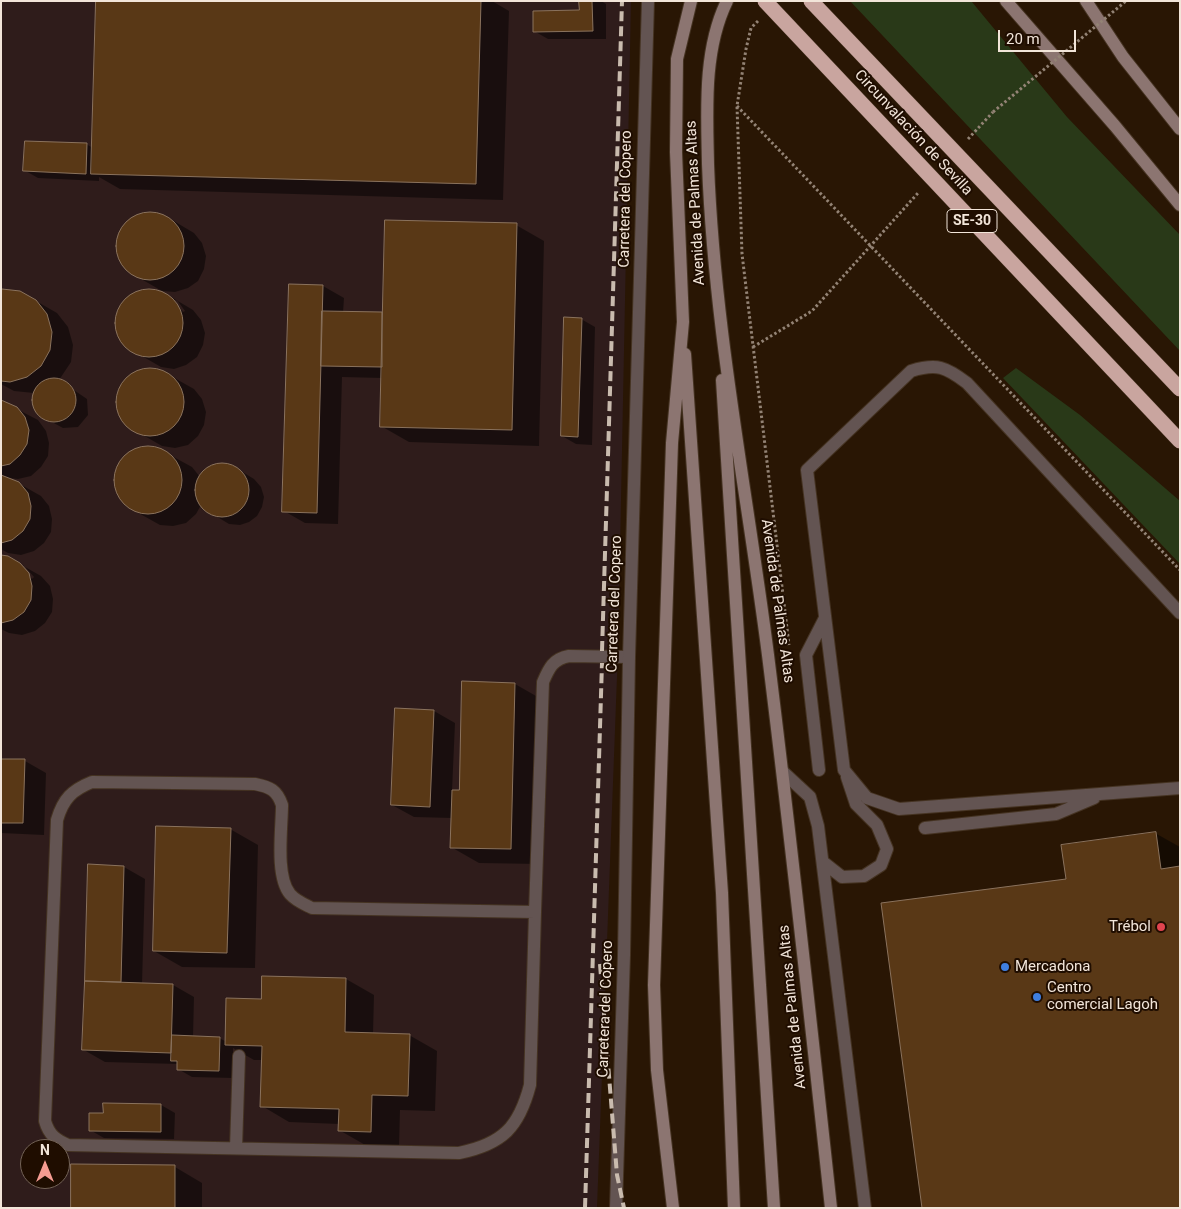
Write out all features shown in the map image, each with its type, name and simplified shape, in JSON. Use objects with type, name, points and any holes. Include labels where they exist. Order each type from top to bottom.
[{"type":"highway","name":"Circunvalación de Sevilla","points":[[811,1],[1180,389]]},
{"type":"highway","name":"Circunvalación de Sevilla","points":[[764,7],[1180,441]]},
{"type":"main road","name":"Avenida de Palmas Altas","points":[[673,1208],[657,1070],[654,985],[672,443],[683,322],[676,152],[677,59],[691,1]]},
{"type":"main road","name":"Avenida de Palmas Altas","points":[[727,1],[719,17],[710,59],[707,121],[716,292],[760,594],[783,772],[831,1208]]},
{"type":"main road","points":[[1006,1],[1115,126],[1180,205]]},
{"type":"main road","points":[[1086,1],[1123,57],[1180,129]]},
{"type":"main road","points":[[716,292],[774,1208]]},
{"type":"main road","points":[[683,322],[695,471],[721,873],[734,1208]]},
{"type":"street","name":"Carretera del Copero","points":[[616,1208],[624,955],[629,656],[648,1]]},
{"type":"street","points":[[823,862],[842,877],[864,876],[881,865],[887,849],[877,825],[856,804],[844,770],[807,470],[911,371],[927,366],[949,369],[966,383],[1180,613]]},
{"type":"street","points":[[819,770],[806,655],[825,618]]},
{"type":"street","points":[[535,912],[312,908],[298,902],[288,892],[281,875],[282,805],[279,796],[270,787],[255,784],[92,782],[78,788],[69,794],[61,806],[57,820],[45,1121],[48,1131],[57,1140],[68,1145],[460,1153],[479,1149],[498,1140],[514,1125],[524,1105],[530,1084],[543,682],[552,664],[559,658],[569,656],[629,656]]},
{"type":"street","points":[[844,770],[868,798],[899,809],[1180,788]]},
{"type":"street","points":[[783,772],[810,797],[818,826],[865,1208]]},
{"type":"street","points":[[926,828],[1056,814],[1103,794]]},
{"type":"street","points":[[236,1148],[238,1056]]},
{"type":"path","points":[[968,140],[994,112],[1126,1]]},
{"type":"path","points":[[764,7],[752,28],[737,106],[742,254],[790,651]]},
{"type":"path","points":[[737,106],[1180,570]]},
{"type":"path","points":[[753,347],[812,312],[870,244],[922,188]]},
{"type":"shaded area","points":[[1,1],[631,1],[618,650],[597,1208],[1,1208]]},
{"type":"green space","points":[[850,1],[972,2],[1067,117],[1180,235],[1180,351]]},
{"type":"green space","points":[[1016,368],[1080,415],[1180,501],[1180,564],[1003,378]]},
{"type":"building","points":[[96,1],[481,1],[476,184],[91,174]]},
{"type":"building","points":[[579,1],[592,1],[593,31],[533,32],[533,11],[579,10]]},
{"type":"building","points":[[25,141],[87,143],[86,174],[23,171]]},
{"type":"building","points":[[143,212],[157,212],[169,217],[179,227],[184,239],[184,253],[179,265],[169,275],[157,280],[143,280],[131,275],[121,265],[116,253],[116,239],[121,227],[131,217]]},
{"type":"building","points":[[385,220],[517,223],[512,430],[380,427]]},
{"type":"building","points":[[289,284],[323,285],[317,513],[282,512]]},
{"type":"building","points":[[2,289],[20,291],[36,300],[47,314],[52,332],[50,350],[41,366],[27,377],[10,382],[1,381]]},
{"type":"building","points":[[142,289],[156,289],[168,294],[178,304],[183,316],[183,330],[178,342],[168,352],[156,357],[142,357],[130,352],[120,342],[115,330],[115,316],[120,304],[130,294]]},
{"type":"building","points":[[322,311],[382,312],[382,367],[321,366]]},
{"type":"building","points":[[564,317],[582,318],[578,437],[561,436]]},
{"type":"building","points":[[143,368],[157,368],[169,373],[179,383],[184,395],[184,409],[179,421],[169,431],[157,436],[143,436],[131,431],[121,421],[116,409],[116,395],[121,383],[131,373]]},
{"type":"building","points":[[54,378],[66,382],[72,388],[76,400],[72,412],[66,418],[54,422],[42,418],[36,412],[32,400],[36,388],[42,382]]},
{"type":"building","points":[[1,400],[17,407],[25,417],[29,430],[27,444],[20,455],[10,464],[1,466]]},
{"type":"building","points":[[141,446],[155,446],[167,451],[177,461],[182,473],[182,487],[177,499],[167,509],[155,514],[141,514],[129,509],[119,499],[114,487],[114,473],[119,461],[129,451]]},
{"type":"building","points":[[217,463],[227,463],[237,467],[245,475],[249,490],[245,505],[237,513],[227,517],[217,517],[207,513],[199,505],[195,495],[195,485],[199,475],[207,467]]},
{"type":"building","points":[[1,475],[19,482],[28,493],[31,506],[30,519],[23,531],[12,540],[1,543]]},
{"type":"building","points":[[1,555],[8,556],[20,563],[29,573],[32,586],[31,600],[24,612],[13,620],[1,623]]},
{"type":"building","points":[[462,681],[515,683],[511,849],[450,848],[452,790],[459,790]]},
{"type":"building","points":[[395,708],[434,710],[430,807],[391,805]]},
{"type":"building","points":[[1,759],[25,759],[23,823],[1,823]]},
{"type":"building","points":[[156,826],[231,828],[227,953],[153,951]]},
{"type":"building","name":"Centro comercial Lagoh","points":[[1156,832],[1161,869],[1180,866],[1180,1208],[922,1208],[881,903],[1066,879],[1061,845]]},
{"type":"building","points":[[88,864],[124,866],[121,982],[85,981]]},
{"type":"building","points":[[262,976],[346,978],[345,1032],[410,1034],[408,1096],[372,1095],[371,1132],[338,1131],[339,1109],[260,1107],[262,1046],[225,1045],[226,998],[261,999]]},
{"type":"building","points":[[85,981],[173,984],[171,1053],[82,1050]]},
{"type":"building","points":[[172,1035],[220,1037],[219,1071],[177,1070],[177,1061],[171,1061]]},
{"type":"building","points":[[103,1103],[161,1104],[161,1132],[89,1131],[89,1113],[103,1113]]},
{"type":"building","points":[[71,1164],[175,1165],[175,1208],[71,1208]]},
{"type":"railway","points":[[602,651],[622,1]]},
{"type":"railway","points":[[585,1208],[602,663]]},
{"type":"railway","points":[[600,964],[617,1175],[624,1208]]},
{"type":"place","name":"Trébol","points":[[1161,927]]},
{"type":"place","name":"Mercadona","points":[[1005,967]]},
{"type":"place","name":"Centro comercial Lagoh","points":[[1037,997]]}]
